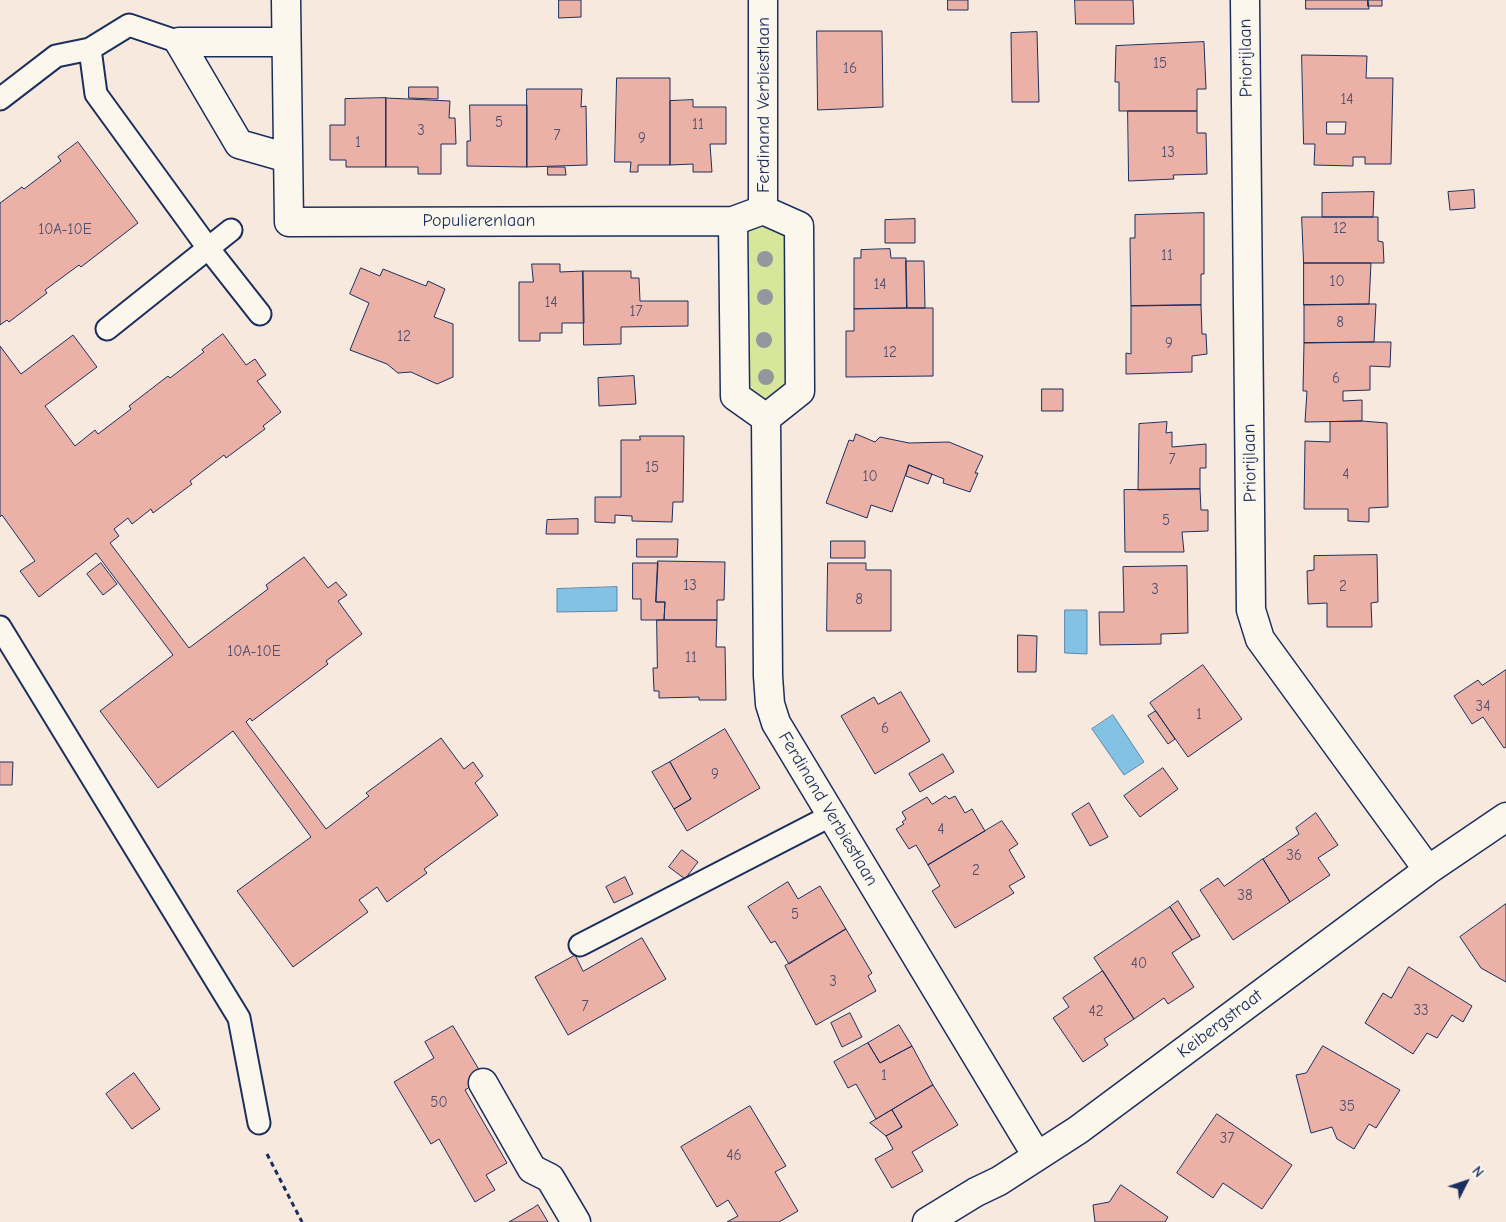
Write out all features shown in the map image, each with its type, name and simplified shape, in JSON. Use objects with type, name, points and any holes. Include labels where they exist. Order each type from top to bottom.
[{"type":"street","name":"Populierenlaan","points":[[286,0],[289,222],[733,221]]},
{"type":"street","name":"Ferdinand Verbiestlaan","points":[[763,0],[763,210]]},
{"type":"street","name":"Priorijlaan","points":[[1245,0],[1251,610],[1260,639],[1428,870]]},
{"type":"street","points":[[179,42],[286,42]]},
{"type":"street","points":[[179,42],[239,144],[288,158]]},
{"type":"street","name":"Ferdinand Verbiestlaan","points":[[733,221],[763,210],[799,226],[800,391],[766,418],[770,704],[776,723],[1037,1156]]},
{"type":"street","points":[[733,221],[735,396],[766,418]]},
{"type":"street","name":"Keibergstraat","points":[[928,1222],[1078,1130],[1428,870],[1506,816]]},
{"type":"street","points":[[483,1083],[532,1170],[550,1178],[576,1222]]},
{"type":"lane","points":[[0,99],[56,56],[90,49],[129,25],[179,42]]},
{"type":"lane","points":[[90,49],[96,94],[208,248],[260,314]]},
{"type":"lane","points":[[107,329],[231,230]]},
{"type":"lane","points":[[0,627],[240,1018],[259,1123]]},
{"type":"lane","points":[[580,945],[832,815]]},
{"type":"path","points":[[259,1123],[254,1129],[302,1222]]},
{"type":"green space","points":[[733,221],[799,226],[800,391],[766,418],[735,396]]},
{"type":"water","points":[[617,587],[617,611],[557,612],[557,589]]},
{"type":"water","points":[[1065,610],[1087,610],[1087,654],[1065,653]]},
{"type":"water","points":[[1113,715],[1144,762],[1124,775],[1092,729]]},
{"type":"building","points":[[559,0],[581,0],[581,17],[559,18]]},
{"type":"building","points":[[948,0],[968,0],[968,10],[948,10]]},
{"type":"building","points":[[1075,0],[1133,0],[1134,24],[1076,24]]},
{"type":"building","points":[[1306,0],[1368,0],[1369,9],[1306,9]]},
{"type":"building","points":[[1368,0],[1382,0],[1382,6],[1368,6]]},
{"type":"building","points":[[817,31],[882,31],[883,107],[818,110]]},
{"type":"building","points":[[1037,32],[1039,102],[1012,102],[1011,33]]},
{"type":"building","points":[[1204,42],[1206,89],[1197,89],[1197,111],[1119,111],[1119,82],[1115,82],[1116,46]]},
{"type":"building","points":[[1302,55],[1367,56],[1366,78],[1393,78],[1391,164],[1365,164],[1365,157],[1353,157],[1353,166],[1314,165],[1315,144],[1304,144]],"holes":[[[1327,122],[1346,122],[1345,134],[1327,134]]]},
{"type":"building","points":[[617,78],[670,78],[670,165],[638,165],[638,172],[630,172],[631,162],[615,162]]},
{"type":"building","points":[[409,87],[438,87],[438,99],[409,98]]},
{"type":"building","points":[[527,89],[582,89],[581,107],[586,106],[587,165],[527,167]]},
{"type":"building","points":[[386,98],[450,101],[449,118],[455,118],[456,144],[441,144],[441,174],[418,174],[418,167],[386,167]]},
{"type":"building","points":[[386,98],[386,167],[346,167],[346,160],[330,160],[330,125],[345,125],[345,99]]},
{"type":"building","points":[[693,100],[693,107],[726,107],[726,144],[710,144],[712,172],[693,172],[693,164],[670,165],[670,101]]},
{"type":"building","points":[[470,105],[527,105],[527,167],[467,166],[467,141],[470,141]]},
{"type":"building","points":[[1128,111],[1197,111],[1197,133],[1206,133],[1207,174],[1173,175],[1174,179],[1129,181]]},
{"type":"building","points":[[78,142],[138,223],[81,267],[79,265],[45,290],[47,293],[9,322],[7,320],[0,325],[0,203],[22,187],[24,189],[61,161],[58,157]]},
{"type":"building","points":[[548,167],[565,167],[566,175],[548,175]]},
{"type":"building","points":[[1474,190],[1475,208],[1450,210],[1448,192]]},
{"type":"building","points":[[1374,192],[1373,217],[1322,217],[1322,193]]},
{"type":"building","points":[[1204,213],[1204,274],[1201,274],[1201,305],[1131,306],[1130,238],[1135,238],[1135,215]]},
{"type":"building","points":[[1302,217],[1378,217],[1378,241],[1383,242],[1384,263],[1304,263]]},
{"type":"building","points":[[915,219],[915,243],[885,243],[885,220]]},
{"type":"building","points":[[890,249],[891,258],[906,258],[907,308],[854,309],[854,258],[861,258],[861,250]]},
{"type":"building","points":[[906,261],[924,261],[925,308],[907,308]]},
{"type":"building","points":[[1304,263],[1371,263],[1369,304],[1304,305]]},
{"type":"building","points":[[532,264],[560,264],[560,272],[583,271],[584,323],[562,323],[562,333],[540,333],[540,341],[519,341],[519,282],[533,282]]},
{"type":"building","points":[[361,268],[380,276],[383,269],[426,286],[428,281],[445,289],[434,317],[453,324],[453,377],[437,384],[411,372],[398,373],[387,364],[350,350],[369,303],[350,294]]},
{"type":"building","points":[[583,271],[631,271],[631,278],[639,278],[640,301],[688,301],[688,326],[621,327],[621,344],[584,345]]},
{"type":"building","points":[[1376,304],[1374,342],[1304,343],[1304,305]]},
{"type":"building","points":[[1201,305],[1202,334],[1206,334],[1207,354],[1192,356],[1192,372],[1126,374],[1126,353],[1131,354],[1131,306]]},
{"type":"building","points":[[933,308],[933,376],[846,377],[846,331],[854,331],[854,309]]},
{"type":"building","points":[[223,334],[246,365],[255,359],[266,375],[257,381],[281,412],[263,426],[265,429],[226,458],[224,455],[190,481],[192,484],[153,513],[151,509],[132,524],[128,518],[114,529],[119,536],[110,543],[189,648],[268,589],[266,585],[304,557],[328,588],[336,582],[347,595],[338,601],[362,634],[326,661],[328,664],[252,721],[250,718],[246,722],[326,829],[369,796],[366,793],[441,738],[464,769],[473,762],[483,776],[475,783],[498,815],[424,869],[427,873],[387,902],[377,887],[359,900],[368,912],[293,967],[237,891],[311,837],[233,731],[158,788],[100,711],[173,655],[96,553],[39,597],[20,571],[35,561],[2,515],[0,517],[0,346],[21,374],[73,335],[97,367],[45,406],[75,446],[95,430],[98,434],[131,409],[129,406],[168,376],[170,378],[204,352],[202,350]]},
{"type":"building","points":[[1391,342],[1390,367],[1370,366],[1370,390],[1343,391],[1343,401],[1362,400],[1362,421],[1305,422],[1307,391],[1303,391],[1304,343]]},
{"type":"building","points":[[634,376],[636,404],[599,406],[598,378]]},
{"type":"building","points":[[1042,389],[1063,389],[1063,411],[1042,411]]},
{"type":"building","points":[[1362,421],[1387,423],[1388,507],[1369,508],[1369,522],[1348,521],[1348,509],[1304,509],[1305,441],[1330,442],[1330,422]]},
{"type":"building","points":[[1167,422],[1166,433],[1172,432],[1172,447],[1206,444],[1206,468],[1200,468],[1200,489],[1138,490],[1139,424]]},
{"type":"building","points":[[856,434],[875,442],[880,437],[909,443],[949,442],[983,456],[975,473],[978,473],[970,492],[943,483],[944,479],[909,465],[892,512],[871,505],[867,518],[826,503],[849,440],[853,441]]},
{"type":"building","points":[[640,436],[684,436],[683,502],[673,502],[672,522],[632,521],[632,516],[615,515],[615,523],[595,522],[595,497],[621,497],[621,440],[640,440]]},
{"type":"building","points":[[909,465],[932,474],[928,484],[906,476]]},
{"type":"building","points":[[1200,489],[1201,510],[1208,510],[1208,531],[1182,532],[1184,552],[1125,552],[1124,490]]},
{"type":"building","points":[[578,519],[578,534],[546,534],[547,520]]},
{"type":"building","points":[[637,539],[678,539],[677,557],[637,557]]},
{"type":"building","points":[[831,541],[865,541],[865,558],[831,558]]},
{"type":"building","points":[[1377,555],[1378,602],[1371,603],[1372,627],[1327,627],[1327,603],[1308,604],[1307,571],[1314,570],[1314,556]]},
{"type":"building","points":[[658,561],[725,562],[724,600],[717,600],[717,620],[664,620],[665,602],[656,602]]},
{"type":"building","points":[[101,563],[117,584],[103,595],[87,574]]},
{"type":"building","points":[[633,563],[658,563],[656,602],[665,602],[664,620],[641,620],[641,599],[633,599]]},
{"type":"building","points":[[828,563],[866,563],[866,570],[891,570],[891,631],[827,631]]},
{"type":"building","points":[[1187,566],[1188,633],[1161,634],[1161,644],[1100,645],[1099,612],[1124,612],[1123,567]]},
{"type":"building","points":[[657,620],[717,620],[716,647],[725,647],[726,700],[699,700],[699,697],[659,698],[659,691],[654,691],[653,668],[657,668]]},
{"type":"building","points":[[1018,635],[1037,636],[1036,672],[1018,672]]},
{"type":"building","points":[[1203,665],[1242,719],[1188,757],[1150,703]]},
{"type":"building","points":[[1506,670],[1506,747],[1504,748],[1483,717],[1472,724],[1454,696],[1478,680],[1482,685]]},
{"type":"building","points":[[901,692],[930,741],[875,774],[841,716],[874,697],[878,704]]},
{"type":"building","points":[[1156,711],[1175,739],[1168,744],[1148,716]]},
{"type":"building","points":[[725,729],[760,788],[687,831],[674,809],[691,799],[670,762]]},
{"type":"building","points":[[943,754],[954,772],[920,792],[909,774]]},
{"type":"building","points":[[0,762],[13,762],[12,785],[0,785]]},
{"type":"building","points":[[670,762],[691,799],[674,809],[652,772]]},
{"type":"building","points":[[1163,768],[1178,789],[1140,817],[1124,796]]},
{"type":"building","points":[[946,796],[949,799],[955,796],[965,813],[972,809],[985,831],[928,865],[916,845],[909,849],[896,829],[904,824],[902,822],[906,819],[902,812],[927,797],[932,804]]},
{"type":"building","points":[[1089,803],[1108,837],[1090,846],[1072,814]]},
{"type":"building","points":[[1316,813],[1338,845],[1318,858],[1330,875],[1290,902],[1263,859],[1299,834],[1296,828]]},
{"type":"building","points":[[1002,821],[1018,844],[1009,850],[1025,877],[1009,886],[1014,893],[955,928],[932,891],[940,886],[928,865]]},
{"type":"building","points":[[682,850],[698,862],[685,879],[669,867]]},
{"type":"building","points":[[1263,859],[1290,902],[1233,940],[1200,890],[1218,878],[1224,886]]},
{"type":"building","points":[[625,877],[633,894],[614,903],[606,887]]},
{"type":"building","points":[[788,882],[798,899],[820,886],[846,929],[789,964],[775,941],[771,943],[748,907]]},
{"type":"building","points":[[1178,901],[1200,936],[1192,940],[1170,907]]},
{"type":"building","points":[[1506,904],[1506,982],[1481,968],[1460,937]]},
{"type":"building","points":[[1170,907],[1192,940],[1172,953],[1194,987],[1168,1004],[1164,998],[1134,1019],[1094,958]]},
{"type":"building","points":[[846,929],[872,973],[868,976],[876,991],[816,1025],[785,966]]},
{"type":"building","points":[[642,938],[666,979],[568,1035],[535,977],[575,955],[583,971]]},
{"type":"building","points":[[1409,967],[1472,1006],[1463,1022],[1452,1015],[1437,1038],[1427,1033],[1413,1054],[1365,1023],[1383,993],[1391,998]]},
{"type":"building","points":[[1103,971],[1134,1019],[1104,1039],[1108,1045],[1083,1062],[1053,1018],[1069,1007],[1063,998]]},
{"type":"building","points":[[850,1013],[862,1037],[842,1047],[831,1023]]},
{"type":"building","points":[[899,1025],[912,1046],[880,1063],[868,1043]]},
{"type":"building","points":[[453,1026],[484,1078],[465,1090],[507,1163],[486,1175],[495,1190],[475,1202],[439,1139],[431,1144],[394,1082],[434,1058],[425,1042]]},
{"type":"building","points":[[868,1043],[880,1063],[912,1046],[933,1085],[876,1119],[856,1084],[848,1088],[834,1062]]},
{"type":"building","points":[[1323,1046],[1400,1090],[1376,1128],[1369,1124],[1354,1149],[1337,1139],[1332,1127],[1311,1133],[1296,1075],[1306,1073]]},
{"type":"building","points":[[134,1073],[160,1109],[132,1129],[106,1094]]},
{"type":"building","points":[[933,1085],[958,1125],[912,1152],[923,1171],[892,1188],[875,1159],[893,1149],[886,1136],[902,1127],[892,1110]]},
{"type":"building","points":[[750,1106],[786,1166],[775,1172],[798,1211],[779,1222],[727,1222],[738,1216],[728,1200],[717,1207],[681,1147]]},
{"type":"building","points":[[892,1110],[902,1127],[886,1136],[870,1123]]},
{"type":"building","points":[[1217,1114],[1292,1165],[1262,1209],[1223,1183],[1213,1198],[1177,1173]]},
{"type":"building","points":[[1121,1185],[1168,1217],[1165,1222],[1095,1222],[1093,1205],[1109,1202]]},
{"type":"building","points":[[538,1205],[548,1222],[509,1222],[533,1208]]}]
